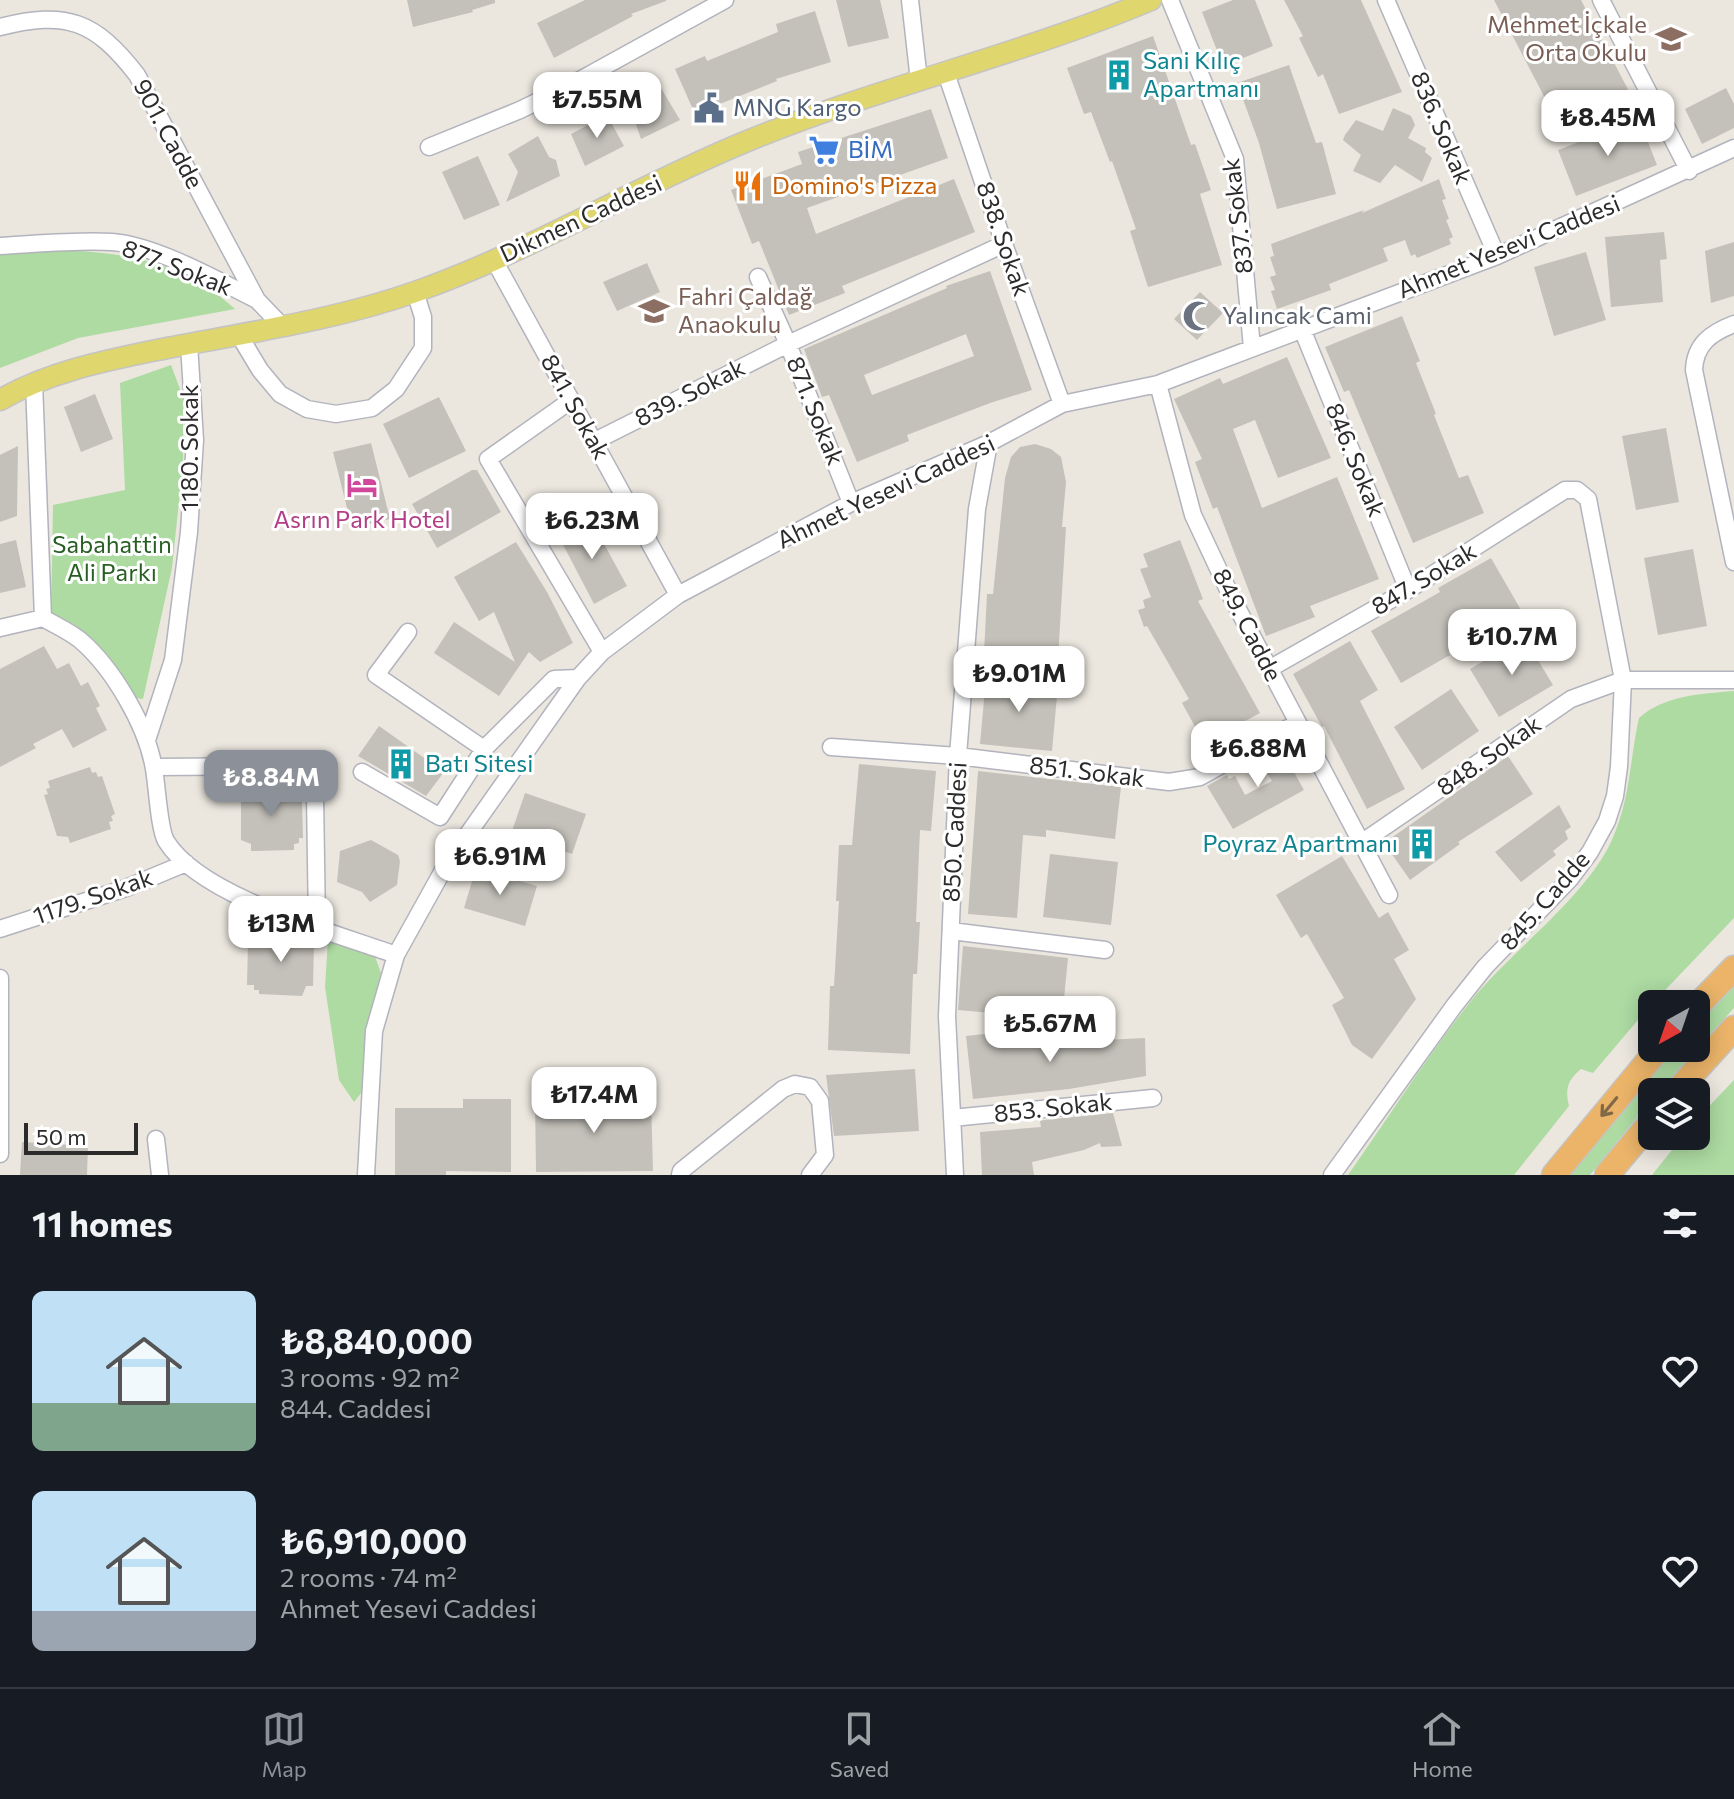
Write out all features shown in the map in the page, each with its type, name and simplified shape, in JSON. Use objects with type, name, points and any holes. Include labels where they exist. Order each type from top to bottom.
[{"type":"highway","points":[[1710,993],[1734,968]]},
{"type":"highway","points":[[1689,1078],[1734,1028]]},
{"type":"highway","points":[[1554,1175],[1647,1062]]},
{"type":"highway","points":[[1607,1175],[1638,1138]]},
{"type":"main road","name":"Dikmen Caddesi","points":[[0,400],[34,383],[116,358],[338,315],[415,292],[494,260],[745,142],[1083,28],[1151,0]]},
{"type":"street","points":[[429,147],[520,110],[569,86],[725,0]]},
{"type":"street","points":[[910,0],[919,81]]},
{"type":"street","name":"837. Sokak","points":[[1170,0],[1235,159],[1252,348]]},
{"type":"street","name":"836. Sokak","points":[[1386,0],[1497,256]]},
{"type":"street","points":[[1601,0],[1689,171]]},
{"type":"street","name":"901. Cadde","points":[[0,27],[30,20],[64,20],[92,28],[118,50],[137,75],[257,300],[282,326]]},
{"type":"street","name":"838. Sokak","points":[[946,73],[1062,404]]},
{"type":"street","name":"Ahmet Yesevi Caddesi","points":[[366,1175],[374,1031],[396,955],[446,865],[578,678],[602,652],[678,595],[851,503],[989,443],[1062,404],[1158,384],[1497,256],[1734,148]]},
{"type":"street","name":"877. Sokak","points":[[0,246],[116,242],[206,274],[257,300]]},
{"type":"street","name":"839. Sokak","points":[[595,441],[788,344],[1004,244]]},
{"type":"street","name":"841. Sokak","points":[[494,260],[678,595]]},
{"type":"street","name":"871. Sokak","points":[[758,277],[851,503]]},
{"type":"street","points":[[239,335],[260,370],[280,394],[307,409],[336,414],[372,408],[396,389],[423,348],[423,317],[415,292]]},
{"type":"street","points":[[1734,324],[1710,336],[1695,354],[1695,384],[1734,562]]},
{"type":"street","name":"846. Sokak","points":[[1302,329],[1408,590]]},
{"type":"street","name":"1180. Sokak","points":[[147,740],[173,660],[189,532],[195,440],[189,344]]},
{"type":"street","points":[[34,383],[43,618]]},
{"type":"street","name":"849. Cadde","points":[[1158,384],[1193,515],[1231,596],[1389,895]]},
{"type":"street","points":[[570,401],[488,459],[602,652]]},
{"type":"street","name":"850. Caddesi","points":[[955,1175],[947,1016],[958,756],[977,509],[989,443]]},
{"type":"street","name":"847. Sokak","points":[[1269,669],[1408,590],[1565,490],[1577,490]]},
{"type":"street","name":"845. Cadde","points":[[1332,1175],[1461,996],[1570,879],[1607,821],[1619,767],[1623,680],[1590,506],[1583,493],[1577,490]]},
{"type":"street","points":[[0,628],[43,618],[77,637],[100,659],[147,740],[165,839],[191,869],[241,899],[396,955]]},
{"type":"street","points":[[408,632],[376,675],[484,749]]},
{"type":"street","points":[[362,772],[440,817],[484,749],[554,679],[578,678]]},
{"type":"street","points":[[1623,680],[1734,680]]},
{"type":"street","name":"848. Sokak","points":[[1361,843],[1571,699],[1623,680]]},
{"type":"street","name":"851. Sokak","points":[[831,747],[958,756],[1169,782],[1200,777],[1297,723]]},
{"type":"street","points":[[154,767],[280,766],[315,796],[317,926]]},
{"type":"street","name":"1179. Sokak","points":[[0,929],[126,888],[186,863]]},
{"type":"street","points":[[951,931],[1105,950]]},
{"type":"street","points":[[0,978],[0,1154]]},
{"type":"street","points":[[680,1175],[681,1171],[783,1089],[795,1084],[810,1087],[820,1101],[825,1155],[810,1175]]},
{"type":"street","name":"853. Sokak","points":[[952,1118],[1153,1098]]},
{"type":"street","points":[[156,1139],[160,1175]]},
{"type":"green space","points":[[32,250],[114,254],[140,259],[189,277],[235,309],[78,338],[0,368],[0,254]]},
{"type":"green space","name":"Sabahattin Ali Parkı","points":[[171,365],[183,397],[183,463],[172,568],[143,699],[134,698],[116,666],[98,644],[77,626],[51,614],[53,505],[125,490],[120,383]]},
{"type":"green space","points":[[1734,691],[1734,918],[1665,990],[1638,990],[1638,1020],[1593,1073],[1581,1069],[1573,1077],[1567,1090],[1569,1106],[1514,1175],[1348,1175],[1471,1001],[1565,904],[1599,863],[1618,826],[1639,718],[1660,704],[1696,695]]},
{"type":"green space","points":[[328,940],[374,954],[381,973],[366,1034],[362,1092],[354,1102],[339,1080],[325,987]]},
{"type":"green space","points":[[1734,987],[1734,1008],[1710,1035],[1710,1012]]},
{"type":"green space","points":[[1664,1062],[1685,1062],[1671,1078],[1651,1078]]},
{"type":"green space","points":[[1734,1080],[1734,1175],[1652,1175],[1672,1150],[1710,1150],[1710,1105]]},
{"type":"green space","points":[[1638,1094],[1638,1116],[1590,1175],[1570,1175]]},
{"type":"building","points":[[407,0],[495,0],[495,3],[473,12],[413,27]]},
{"type":"building","points":[[585,0],[666,1],[631,14],[633,16],[554,58],[537,23]]},
{"type":"building","points":[[836,0],[880,0],[889,38],[848,47]]},
{"type":"building","points":[[1233,0],[1255,0],[1273,46],[1223,66],[1202,12]]},
{"type":"building","points":[[1284,0],[1361,0],[1402,92],[1339,114],[1323,74],[1318,77],[1299,38],[1303,36]]},
{"type":"building","points":[[1494,0],[1581,0],[1632,97],[1562,131]]},
{"type":"building","points":[[815,11],[831,62],[776,79],[695,114],[675,69],[705,56],[707,61],[778,32],[776,24]]},
{"type":"building","points":[[1153,36],[1191,145],[1195,144],[1211,190],[1200,194],[1222,265],[1148,287],[1130,231],[1136,229],[1112,161],[1091,112],[1084,114],[1067,68]]},
{"type":"building","points":[[1289,65],[1316,143],[1322,142],[1336,194],[1277,209],[1259,143],[1237,83]]},
{"type":"building","points":[[655,78],[680,120],[641,139],[626,96]]},
{"type":"building","points":[[1726,88],[1734,104],[1734,128],[1702,144],[1685,109]]},
{"type":"building","points":[[1393,108],[1411,116],[1415,125],[1408,138],[1426,148],[1425,152],[1432,158],[1422,182],[1395,165],[1380,183],[1353,171],[1361,155],[1343,140],[1345,135],[1356,120],[1383,131]]},
{"type":"building","points":[[931,109],[948,158],[807,208],[816,234],[954,179],[975,232],[842,286],[845,293],[789,315],[759,241],[752,244],[731,190],[802,164],[798,152]]},
{"type":"building","points":[[607,115],[624,146],[585,166],[571,134]]},
{"type":"building","points":[[1639,119],[1657,165],[1576,196],[1558,150]]},
{"type":"building","points":[[538,136],[549,157],[556,160],[560,176],[506,202],[518,172],[508,154]]},
{"type":"building","points":[[478,156],[500,205],[464,220],[442,172]]},
{"type":"building","points":[[1439,179],[1446,199],[1442,200],[1453,237],[1449,239],[1451,244],[1417,258],[1415,254],[1411,256],[1405,240],[1383,248],[1388,261],[1329,284],[1331,290],[1277,309],[1271,291],[1275,290],[1270,277],[1276,275],[1270,257],[1274,256],[1271,244],[1364,210],[1362,213]]},
{"type":"building","points":[[1664,232],[1667,259],[1660,260],[1663,302],[1611,307],[1605,237]]},
{"type":"building","points":[[1734,242],[1734,296],[1711,303],[1705,251]]},
{"type":"building","points":[[1586,252],[1606,320],[1554,336],[1534,267]]},
{"type":"building","name":"Fahri Çaldağ Anaokulu","points":[[647,263],[660,292],[617,311],[603,282]]},
{"type":"building","points":[[990,271],[1032,390],[907,435],[909,441],[857,462],[829,395],[822,397],[804,349],[946,286]],"holes":[[[966,334],[974,356],[872,395],[864,375]]]},
{"type":"building","name":"Yalıncak Cami","points":[[1200,292],[1223,313],[1197,340],[1174,319]]},
{"type":"building","points":[[1402,316],[1420,361],[1416,363],[1434,415],[1459,478],[1468,475],[1484,513],[1413,543],[1349,390],[1344,392],[1325,347]]},
{"type":"building","points":[[1287,357],[1331,458],[1278,478],[1255,420],[1233,429],[1262,508],[1337,477],[1379,579],[1310,606],[1315,617],[1266,636],[1217,507],[1213,509],[1195,462],[1202,459],[1174,399],[1220,378],[1223,384]]},
{"type":"building","points":[[95,394],[113,439],[81,452],[64,407]]},
{"type":"building","points":[[439,397],[466,451],[409,478],[383,424]]},
{"type":"building","points":[[1666,428],[1679,502],[1636,510],[1622,436]]},
{"type":"building","name":"Asrın Park Hotel","points":[[371,443],[390,519],[352,528],[333,452]]},
{"type":"building","points":[[1035,444],[1051,449],[1061,457],[1066,482],[1058,658],[984,653],[987,594],[993,594],[1005,478],[1011,457],[1020,447]]},
{"type":"building","points":[[18,446],[17,516],[0,522],[0,455]]},
{"type":"building","points":[[477,470],[501,512],[437,548],[412,504]]},
{"type":"building","points":[[590,518],[627,586],[594,604],[558,535]]},
{"type":"building","points":[[16,540],[26,587],[0,593],[0,544]]},
{"type":"building","points":[[1180,540],[1203,599],[1198,601],[1260,713],[1204,743],[1182,703],[1189,699],[1147,626],[1144,627],[1138,610],[1145,608],[1143,600],[1151,597],[1140,569],[1148,567],[1143,554]]},
{"type":"building","points":[[516,542],[547,592],[573,643],[540,662],[529,652],[499,696],[434,653],[454,622],[515,662],[494,612],[479,621],[454,577]]},
{"type":"building","points":[[1693,549],[1707,626],[1658,635],[1644,558]]},
{"type":"building","points":[[1491,558],[1521,610],[1401,683],[1371,631],[1440,592],[1438,588]]},
{"type":"building","points":[[1524,637],[1553,685],[1499,717],[1470,669]]},
{"type":"building","points":[[1350,641],[1378,690],[1360,701],[1405,789],[1367,809],[1293,674]]},
{"type":"building","points":[[44,646],[57,669],[69,663],[81,686],[88,682],[107,730],[73,748],[62,729],[33,744],[36,748],[0,767],[0,669]]},
{"type":"building","points":[[986,678],[1058,685],[1052,751],[980,744]]},
{"type":"building","points":[[1451,689],[1479,731],[1422,770],[1394,727]]},
{"type":"building","name":"Batı Sitesi","points":[[379,726],[444,772],[426,796],[358,756]]},
{"type":"building","points":[[1284,743],[1304,790],[1233,829],[1207,786],[1227,775],[1229,779],[1235,776],[1245,795],[1272,781],[1260,761],[1266,757],[1264,754]]},
{"type":"building","points":[[1508,756],[1533,794],[1458,842],[1460,844],[1410,880],[1384,843]]},
{"type":"building","points":[[859,764],[936,771],[931,831],[920,830],[916,922],[920,922],[917,974],[913,974],[910,1054],[828,1050],[830,986],[834,986],[839,901],[836,901],[839,845],[852,845]]},
{"type":"building","points":[[90,767],[92,773],[102,776],[115,814],[111,816],[113,821],[109,822],[111,829],[70,843],[68,837],[57,836],[44,795],[50,788],[48,781]]},
{"type":"building","points":[[978,771],[1121,787],[1115,839],[1046,830],[1046,837],[1023,835],[1017,918],[968,914]]},
{"type":"building","points":[[250,785],[285,785],[302,800],[303,838],[294,844],[294,850],[251,851],[251,844],[241,840],[241,798],[245,798],[245,792],[250,792]]},
{"type":"building","points":[[525,793],[586,814],[572,854],[511,834]]},
{"type":"building","points":[[1559,805],[1571,827],[1565,831],[1568,839],[1553,851],[1556,855],[1521,882],[1495,852]]},
{"type":"building","points":[[371,840],[398,855],[400,861],[397,885],[370,902],[362,892],[337,882],[340,851]]},
{"type":"building","points":[[1050,854],[1118,862],[1111,925],[1043,917]]},
{"type":"building","points":[[1342,856],[1379,918],[1388,912],[1409,950],[1394,959],[1416,999],[1372,1059],[1352,1045],[1332,1005],[1344,998],[1307,934],[1301,938],[1276,895]]},
{"type":"building","points":[[476,868],[537,886],[525,926],[464,908]]},
{"type":"building","points":[[261,933],[302,934],[302,938],[307,938],[307,943],[314,943],[313,986],[306,986],[302,996],[259,994],[259,990],[254,990],[254,985],[247,985],[248,942],[255,942],[255,937],[261,937]]},
{"type":"building","points":[[963,946],[1068,958],[1062,1019],[958,1010]]},
{"type":"building","points":[[1003,1032],[1004,1043],[1064,1038],[1064,1042],[1145,1038],[1146,1076],[1069,1089],[973,1099],[966,1036]]},
{"type":"building","points":[[915,1069],[919,1131],[834,1136],[826,1075]]},
{"type":"building","points":[[651,1098],[653,1171],[536,1172],[535,1099]]},
{"type":"building","points":[[463,1099],[511,1099],[511,1172],[446,1171],[446,1175],[395,1175],[395,1108],[463,1108]]},
{"type":"building","points":[[1113,1113],[1122,1146],[1101,1147],[1100,1143],[1084,1150],[1032,1162],[1034,1175],[982,1175],[980,1132],[1041,1127],[1040,1121],[1044,1120]]},
{"type":"building","points":[[22,1142],[88,1146],[87,1175],[20,1175]]},
{"type":"place","name":"Mehmet İçkale Orta Okulu","points":[[1671,39]]},
{"type":"place","name":"Sani Kılıç Apartmanı","points":[[1119,75]]},
{"type":"place","name":"MNG Kargo","points":[[709,108]]},
{"type":"place","name":"BİM","points":[[824,150]]},
{"type":"place","name":"Domino's Pizza","points":[[748,186]]},
{"type":"place","name":"Fahri Çaldağ Anaokulu","points":[[654,311]]},
{"type":"place","name":"Yalıncak Cami","points":[[1198,316]]},
{"type":"place","name":"Asrın Park Hotel","points":[[362,485]]},
{"type":"place","name":"Batı Sitesi","points":[[401,764]]},
{"type":"place","name":"Poyraz Apartmanı","points":[[1422,844]]}]
